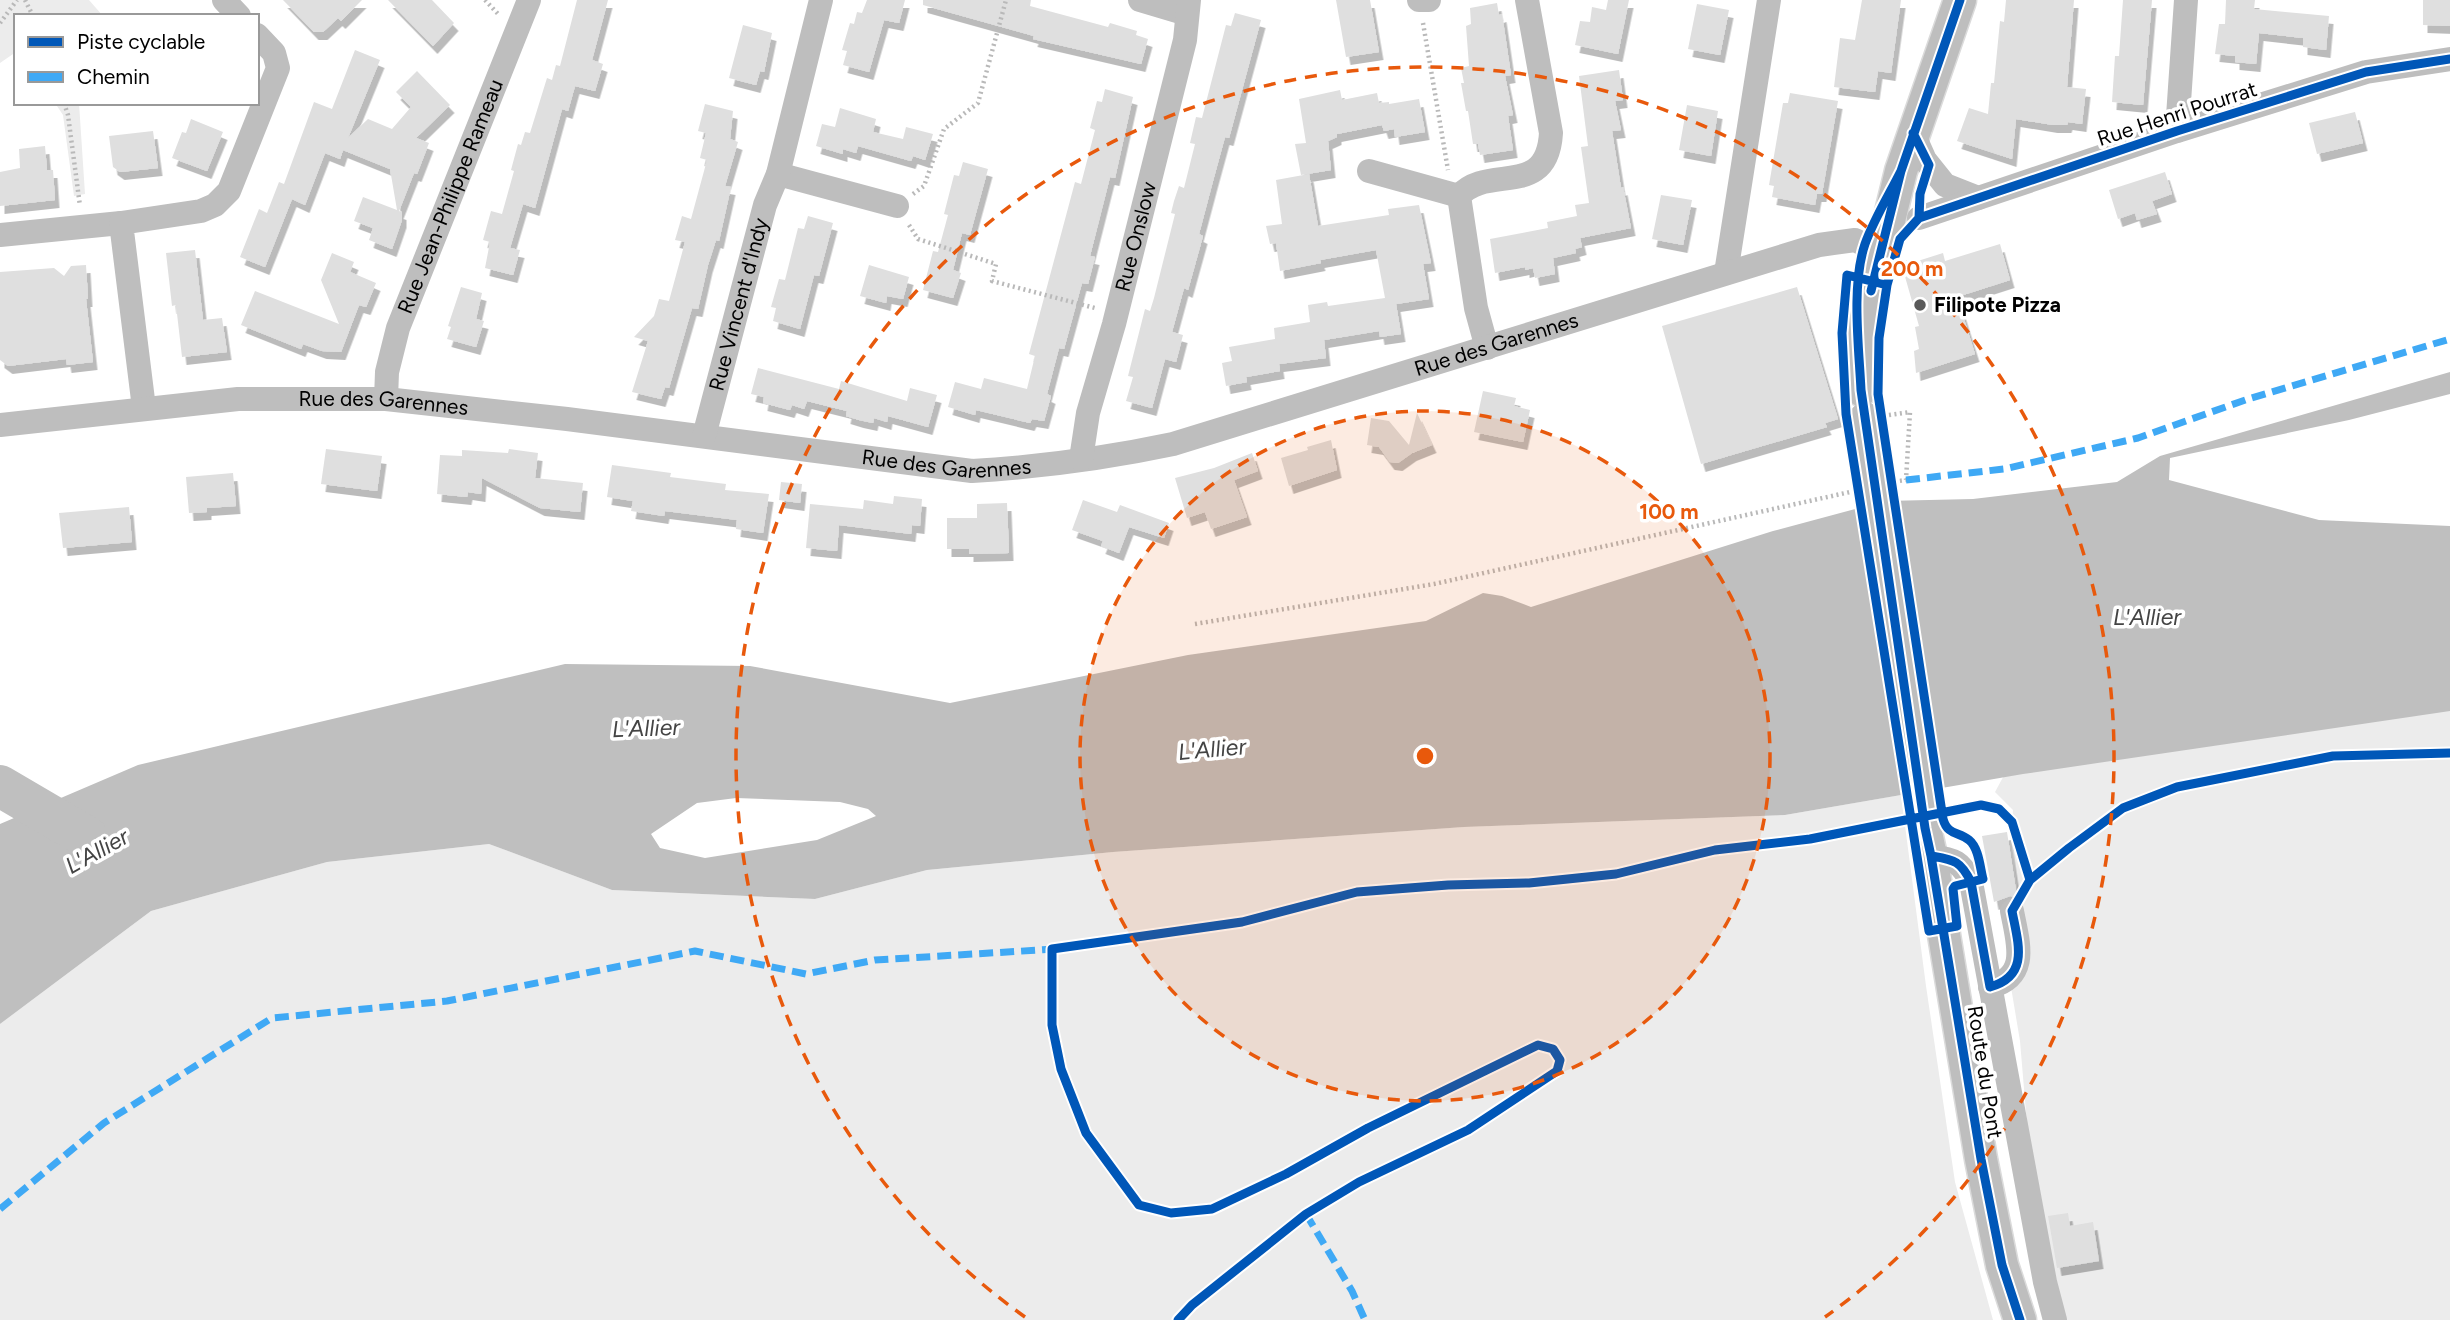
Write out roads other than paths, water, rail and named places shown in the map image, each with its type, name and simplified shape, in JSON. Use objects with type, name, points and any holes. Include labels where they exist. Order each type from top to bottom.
[{"type":"main road","points":[[1861,390],[1863,328],[1900,171],[1960,0]]},
{"type":"main road","points":[[1861,390],[1859,278],[1865,245],[1900,171]]},
{"type":"main road","name":"Route du Pont","points":[[1861,390],[1928,842],[1981,1159],[2002,1265],[2020,1320]]},
{"type":"street","points":[[224,0],[237,14]]},
{"type":"street","name":"Rue Jean-Philippe Rameau","points":[[386,399],[387,372],[398,328],[528,0]]},
{"type":"street","name":"Rue Vincent d'Indy","points":[[704,436],[765,205],[778,173],[821,0]]},
{"type":"street","name":"Rue Onslow","points":[[1081,459],[1088,413],[1117,313],[1185,40],[1188,7],[1140,0]]},
{"type":"street","points":[[1369,171],[1455,195],[1466,188],[1523,177],[1536,170],[1550,148],[1551,133],[1527,0]]},
{"type":"street","points":[[1726,273],[1769,0]]},
{"type":"street","points":[[2177,131],[2186,0]]},
{"type":"street","points":[[0,235],[121,223],[201,211],[215,205],[229,191],[278,68],[274,52],[259,37]]},
{"type":"street","name":"Rue Henri Pourrat","points":[[1919,218],[2177,131],[2366,72],[2450,59]]},
{"type":"street","points":[[1913,133],[1925,160],[1945,185],[1978,198]]},
{"type":"street","points":[[778,173],[897,206]]},
{"type":"street","points":[[1455,195],[1476,308],[1487,348]]},
{"type":"street","points":[[121,223],[144,408]]},
{"type":"street","name":"Rue des Garennes","points":[[0,425],[238,399],[386,399],[972,471],[1027,468],[1173,444],[1819,245],[1855,240],[1865,245]]},
{"type":"street","points":[[1928,842],[1963,866],[1971,882],[2045,1282],[2055,1320]]},
{"type":"street","points":[[1990,987],[2004,983],[2014,974],[2018,959],[2018,940],[2012,911]]},
{"type":"water","name":"L'Allier","points":[[2450,372],[2450,394],[2349,420],[2170,458],[2169,480],[2319,520],[2450,526],[2450,711],[2023,774],[1785,815],[1464,827],[1113,852],[927,870],[815,899],[612,890],[489,844],[327,862],[151,911],[0,1024],[0,824],[138,765],[565,664],[750,666],[950,703],[1188,655],[1426,621],[1483,593],[1502,596],[1531,607],[1773,531],[1885,501],[1973,499],[2117,482],[2160,456]],"holes":[[[736,798],[840,802],[868,809],[876,816],[817,840],[705,858],[660,848],[651,834],[697,803]]]},
{"type":"waterway","points":[[0,786],[87,837]]},
{"type":"place","name":"Filipote Pizza","points":[[1920,305]]}]
